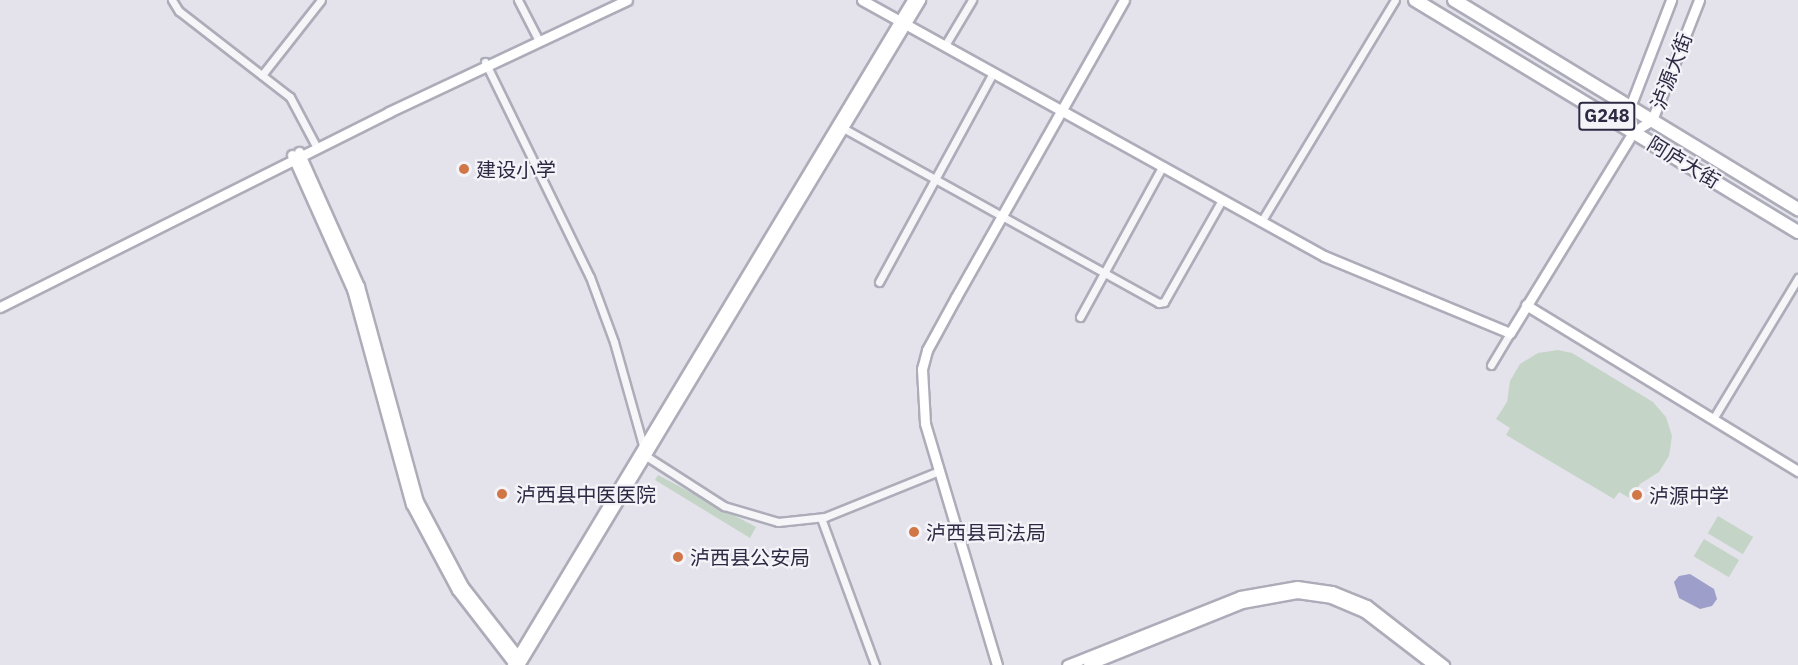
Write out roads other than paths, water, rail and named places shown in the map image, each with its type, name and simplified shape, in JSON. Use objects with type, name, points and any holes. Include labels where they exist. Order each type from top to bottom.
[{"type":"highway","name":"阿庐大街","points":[[1415,0],[1798,232]]},
{"type":"highway","name":"阿庐大街","points":[[1454,0],[1798,209]]},
{"type":"main road","points":[[0,302],[615,0]]},
{"type":"main road","points":[[0,307],[315,144],[627,0]]},
{"type":"main road","points":[[862,0],[947,42],[1222,200],[1360,268],[1511,331],[1633,132],[1630,107],[1671,0]]},
{"type":"main road","points":[[872,0],[903,21],[993,73],[1263,220]]},
{"type":"main road","points":[[644,452],[843,128],[903,21],[912,0]]},
{"type":"main road","points":[[297,155],[359,286],[418,501],[458,578],[518,663],[903,21],[920,0]]},
{"type":"main road","points":[[997,665],[921,405],[924,359],[1000,216],[1124,0]]},
{"type":"main road","name":"泸源大街","points":[[1633,132],[1652,120],[1698,0]]},
{"type":"main road","points":[[1526,305],[1798,471]]},
{"type":"main road","points":[[1067,665],[1239,596],[1297,586],[1332,591],[1367,605],[1444,665]]},
{"type":"main road","points":[[1088,665],[1242,603],[1297,593],[1330,598],[1364,612],[1433,665]]},
{"type":"street","points":[[172,0],[179,11],[290,97],[315,144]]},
{"type":"street","points":[[262,75],[321,0]]},
{"type":"street","points":[[518,0],[537,37]]},
{"type":"street","points":[[947,42],[972,0]]},
{"type":"street","points":[[1263,220],[1395,0]]},
{"type":"street","points":[[486,64],[590,277],[614,342],[644,452],[740,514],[778,522],[821,518],[939,471]]},
{"type":"street","points":[[879,282],[993,73]]},
{"type":"street","points":[[843,128],[1157,303],[1164,302],[1222,200]]},
{"type":"street","points":[[1080,317],[1162,167]]},
{"type":"street","points":[[1713,419],[1798,278]]},
{"type":"street","points":[[1491,365],[1511,331]]},
{"type":"street","points":[[821,518],[875,665]]},
{"type":"water","points":[[1690,574],[1714,589],[1717,599],[1712,606],[1700,609],[1679,598],[1674,582],[1679,576]]},
{"type":"place","name":"建设小学","points":[[464,169]]},
{"type":"place","name":"泸西县中医医院","points":[[502,494]]},
{"type":"place","name":"泸源中学","points":[[1637,495]]},
{"type":"place","name":"泸西县司法局","points":[[914,532]]},
{"type":"place","name":"泸西县公安局","points":[[678,557]]}]
